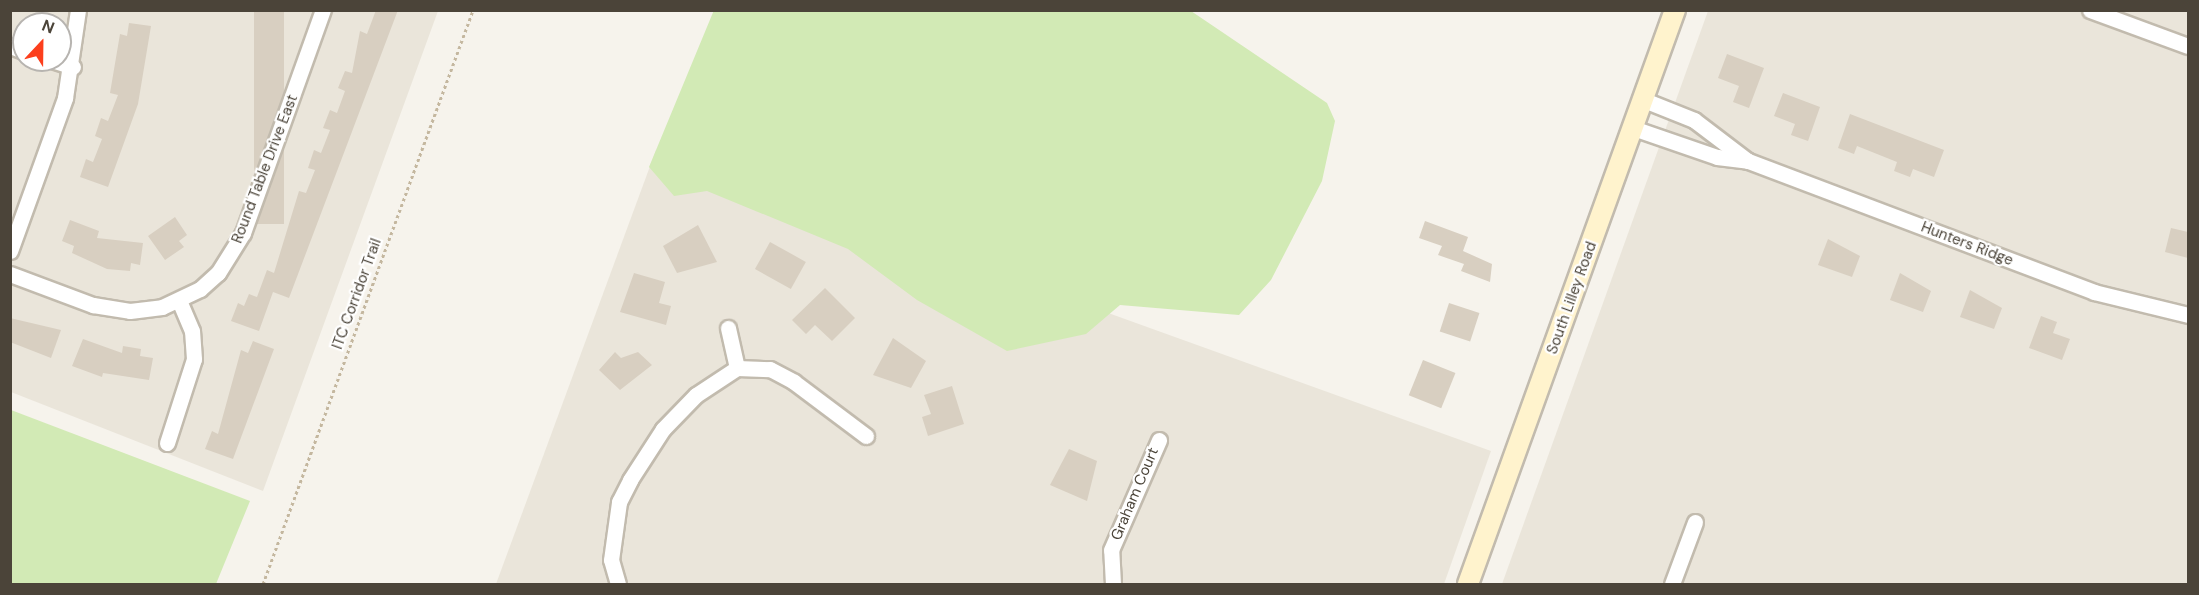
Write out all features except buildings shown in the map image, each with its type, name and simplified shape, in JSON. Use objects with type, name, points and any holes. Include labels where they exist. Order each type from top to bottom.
[{"type":"street","points":[[10,251],[73,67],[78,10]]},
{"type":"street","name":"Round Table Drive East","points":[[179,301],[218,273],[243,233],[324,10]]},
{"type":"street","name":"South Lilley Road","points":[[1468,585],[1675,10]]},
{"type":"street","points":[[2097,12],[2188,46]]},
{"type":"street","name":"Hunters Ridge","points":[[1644,100],[1703,126],[1748,161]]},
{"type":"street","name":"Hunters Ridge","points":[[1633,128],[1717,157],[1748,161],[2094,292],[2188,315]]},
{"type":"street","points":[[10,274],[111,309],[144,310],[179,301],[192,331],[194,359],[167,443]]},
{"type":"street","points":[[728,328],[737,368]]},
{"type":"street","points":[[618,585],[611,560],[619,502],[630,480],[663,429],[696,395],[737,368],[770,369],[794,382],[866,436]]},
{"type":"street","name":"Graham Court","points":[[1113,585],[1112,550],[1159,440]]},
{"type":"street","points":[[1672,585],[1695,522]]},
{"type":"path","name":"ITC Corridor Trail","points":[[263,585],[473,10]]},
{"type":"shaded area","points":[[10,11],[438,11],[263,491],[11,392]]},
{"type":"shaded area","points":[[1708,11],[2188,11],[2188,584],[1502,584]]},
{"type":"shaded area","points":[[656,150],[1491,451],[1444,584],[496,584]]},
{"type":"green space","points":[[714,10],[1191,11],[1327,103],[1335,121],[1322,181],[1271,280],[1239,315],[1120,305],[1086,334],[1007,351],[917,300],[848,249],[707,191],[674,196],[649,167]]},
{"type":"green space","points":[[11,410],[250,501],[216,584],[11,584]]}]
